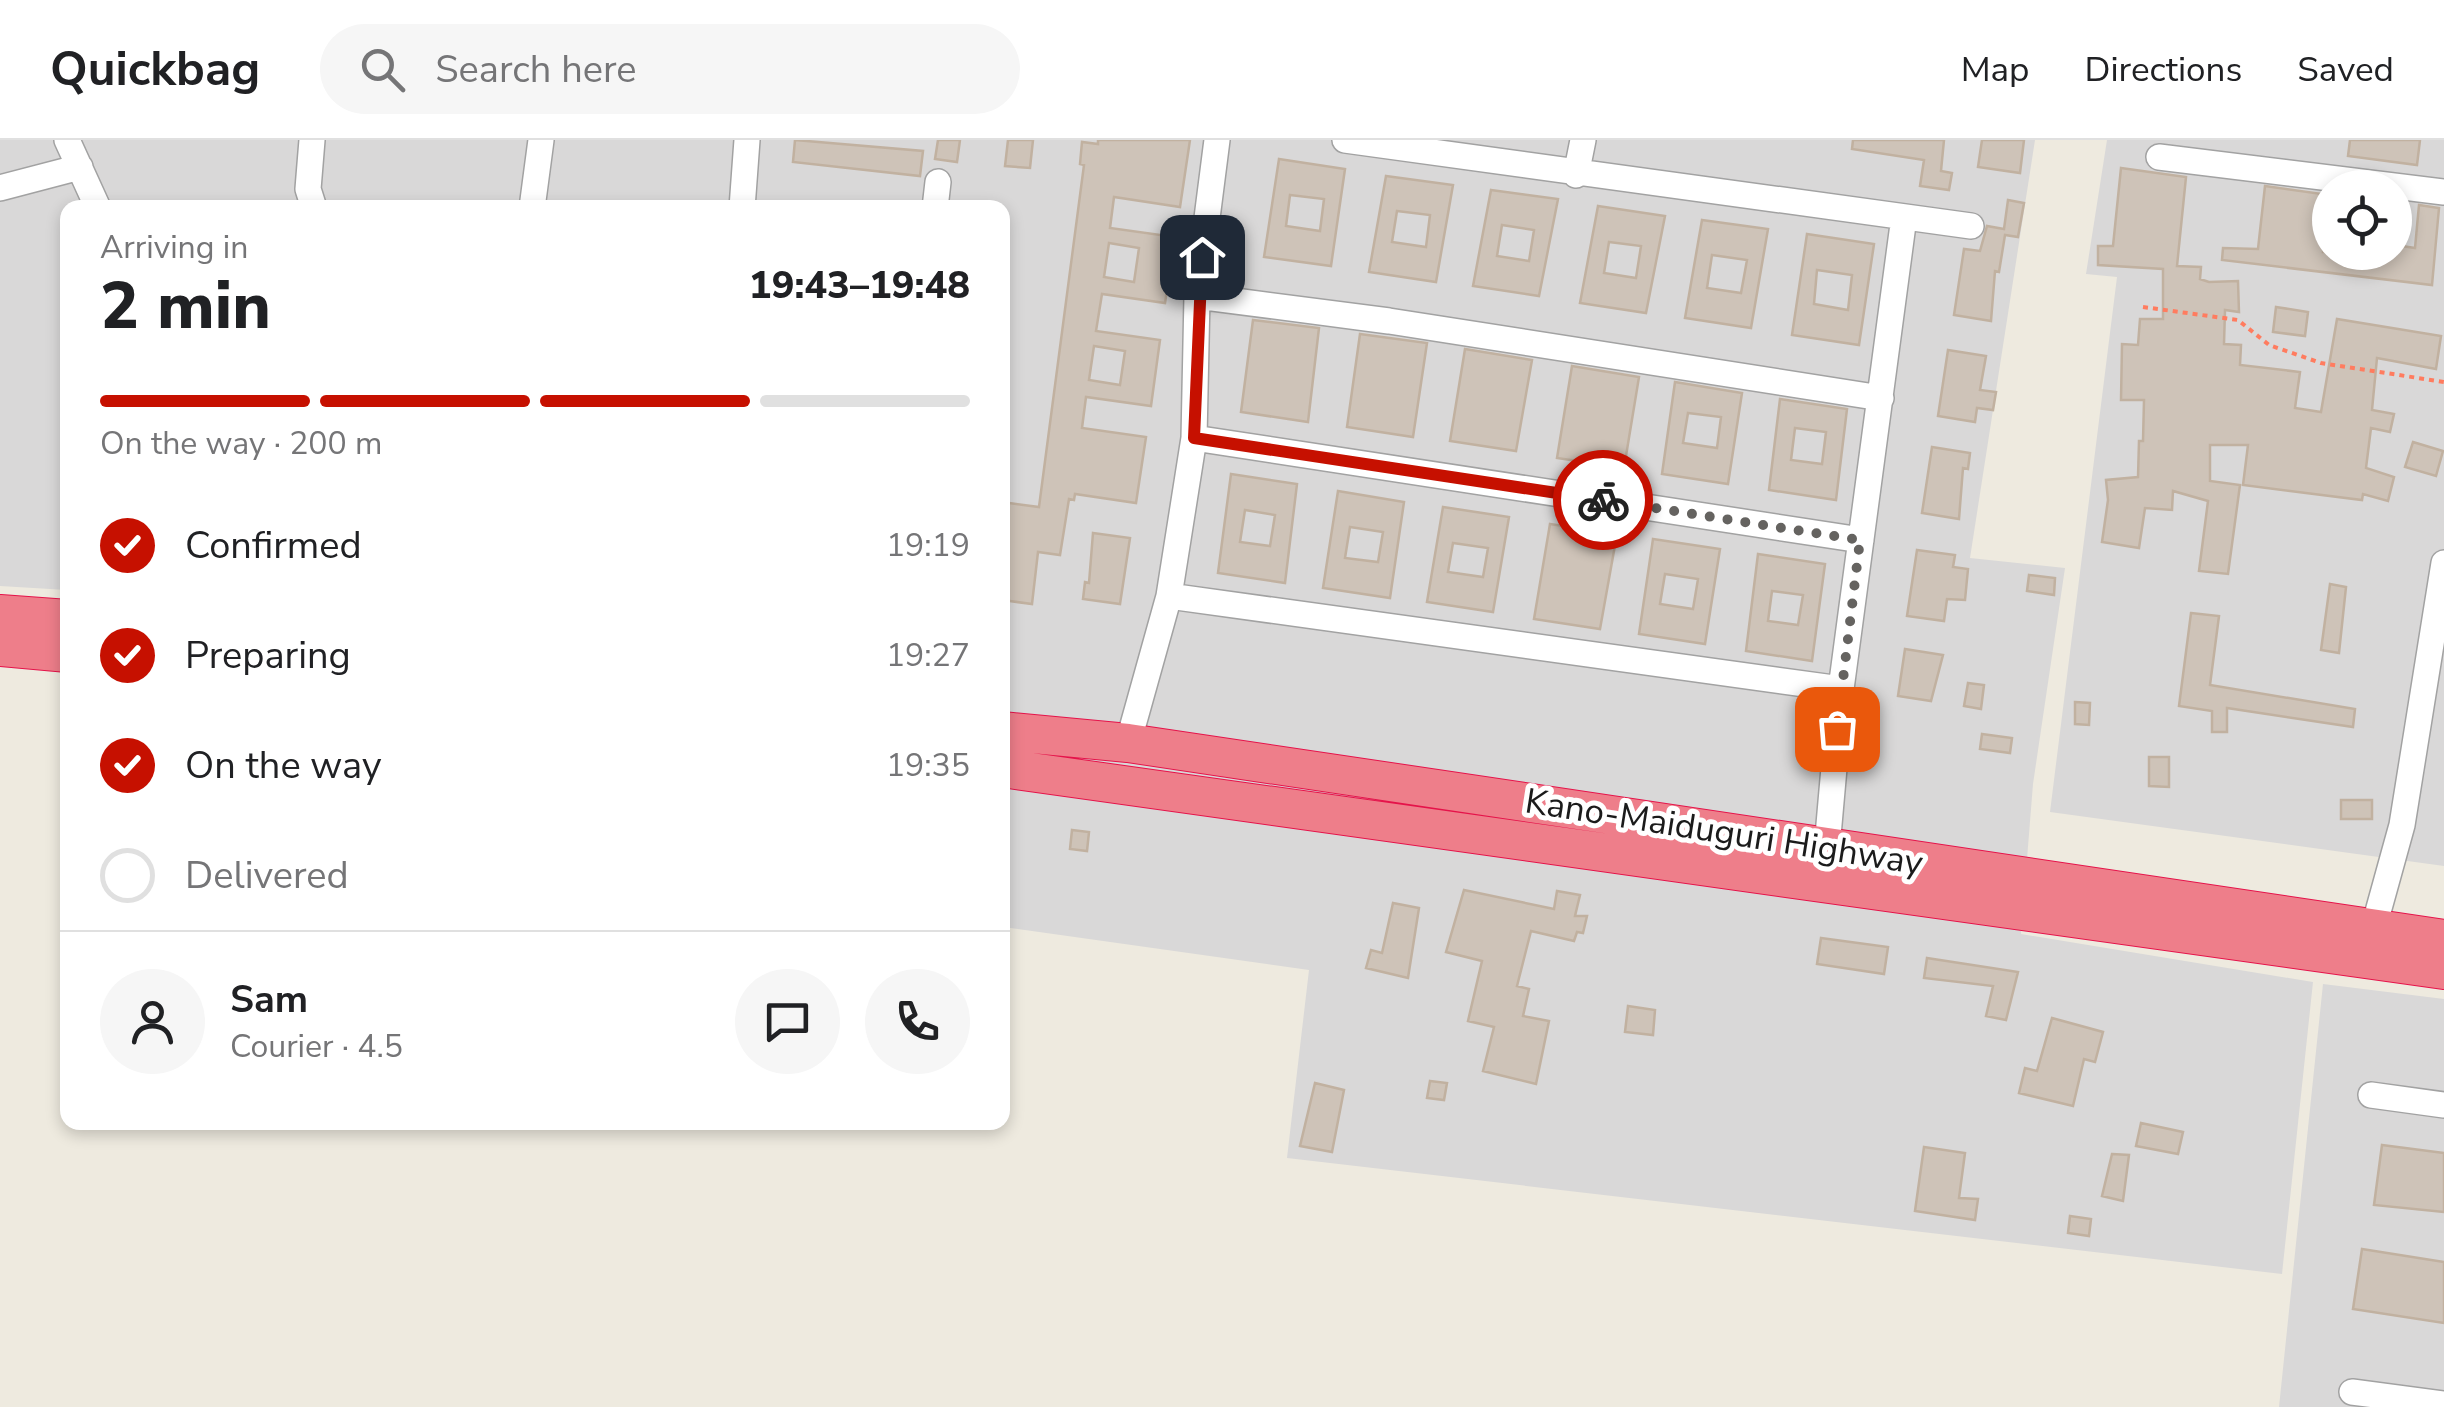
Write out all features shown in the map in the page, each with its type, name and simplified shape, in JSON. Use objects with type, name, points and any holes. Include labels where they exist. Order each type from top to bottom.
[{"type":"highway","points":[[0,614],[60,619]]},
{"type":"highway","points":[[0,648],[60,652]]},
{"type":"highway","name":"Kano-Maiduguri Highway","points":[[1010,733],[1128,743],[2444,939]]},
{"type":"highway","name":"Kano-Maiduguri Highway","points":[[1010,769],[2444,970]]},
{"type":"street","points":[[68,140],[94,200]]},
{"type":"street","points":[[311,200],[308,189],[312,140]]},
{"type":"street","points":[[533,200],[542,140]]},
{"type":"street","points":[[743,200],[747,140]]},
{"type":"street","points":[[1128,743],[1170,596],[1194,438],[1198,296],[1218,140]]},
{"type":"street","points":[[1345,140],[1971,226]]},
{"type":"street","points":[[1576,174],[1582,140]]},
{"type":"street","points":[[2158,157],[2444,192]]},
{"type":"street","points":[[0,188],[80,167]]},
{"type":"street","points":[[1827,847],[1841,689],[1904,216]]},
{"type":"street","points":[[1198,296],[1389,321],[1881,398]]},
{"type":"street","points":[[1194,438],[1860,540]]},
{"type":"street","points":[[2373,930],[2402,825],[2444,563]]},
{"type":"street","points":[[1170,596],[1841,689]]},
{"type":"street","points":[[2371,1095],[2444,1104]]},
{"type":"street","points":[[2352,1392],[2444,1404]]},
{"type":"path","points":[[2143,307],[2238,320],[2269,345],[2321,363],[2444,382]]},
{"type":"shaded area","points":[[0,140],[2035,140],[1970,558],[2065,568],[2033,784],[2021,934],[2313,982],[2282,1274],[1287,1158],[1309,970],[1010,928],[1010,200],[60,200],[60,590],[0,586]]},
{"type":"shaded area","points":[[2107,140],[2444,140],[2444,866],[2050,812],[2117,277],[2086,274]]},
{"type":"shaded area","points":[[2323,984],[2444,999],[2444,1407],[2279,1407]]},
{"type":"building","points":[[795,140],[923,151],[920,176],[793,162]]},
{"type":"building","points":[[938,140],[960,140],[957,162],[935,159]]},
{"type":"building","points":[[1008,140],[1033,140],[1030,168],[1005,166]]},
{"type":"building","points":[[1190,140],[1180,207],[1114,197],[1110,228],[1175,237],[1165,303],[1102,294],[1096,331],[1160,340],[1151,406],[1086,397],[1082,428],[1146,437],[1136,503],[1075,494],[1074,500],[1069,499],[1060,555],[1038,552],[1032,604],[1010,601],[1010,503],[1039,507],[1084,165],[1080,164],[1082,142]],"holes":[[[1109,243],[1139,248],[1134,282],[1104,277]],[[1094,346],[1125,351],[1120,385],[1089,380]]]},
{"type":"building","points":[[1853,140],[1944,140],[1941,171],[1952,173],[1949,190],[1920,186],[1924,160],[1852,149]]},
{"type":"building","points":[[1982,140],[2024,140],[2020,173],[1978,167]]},
{"type":"building","points":[[2350,140],[2420,140],[2417,165],[2348,156]]},
{"type":"building","points":[[1279,159],[1345,169],[1331,266],[1264,257]],"holes":[[[1290,195],[1324,199],[1320,231],[1286,226]]]},
{"type":"building","points":[[2121,168],[2186,177],[2177,266],[2201,267],[2200,279],[2209,282],[2238,281],[2239,312],[2225,310],[2224,344],[2241,345],[2240,365],[2300,372],[2295,408],[2321,412],[2337,319],[2441,336],[2436,369],[2377,358],[2372,410],[2394,414],[2390,432],[2371,428],[2366,468],[2394,477],[2388,501],[2363,494],[2362,500],[2243,485],[2248,445],[2210,445],[2210,481],[2240,485],[2228,574],[2199,571],[2208,501],[2173,491],[2172,510],[2145,508],[2139,548],[2102,542],[2108,500],[2106,480],[2138,477],[2139,441],[2143,441],[2144,400],[2121,400],[2122,344],[2138,345],[2140,319],[2163,319],[2163,269],[2098,265],[2098,246],[2113,246]]},
{"type":"building","points":[[1386,176],[1453,185],[1436,282],[1369,272]],"holes":[[[1397,211],[1430,215],[1426,247],[1392,242]]]},
{"type":"building","points":[[2265,186],[2312,193],[2312,270],[2412,270],[2419,205],[2439,208],[2432,285],[2222,260],[2223,248],[2258,249]]},
{"type":"building","points":[[1491,190],[1558,199],[1539,296],[1473,286]],"holes":[[[1502,225],[1534,230],[1529,261],[1497,256]]]},
{"type":"building","points":[[2008,200],[2024,203],[2018,237],[2005,235],[1999,272],[1995,271],[1991,321],[1954,315],[1964,249],[1980,251],[1987,226],[2004,229]]},
{"type":"building","points":[[1598,206],[1665,216],[1646,313],[1580,303]],"holes":[[[1609,242],[1641,246],[1636,278],[1604,273]]]},
{"type":"building","points":[[1702,220],[1768,229],[1751,328],[1685,318]],"holes":[[[1712,255],[1747,260],[1741,293],[1707,288]]]},
{"type":"building","points":[[1807,234],[1874,244],[1859,345],[1792,335]],"holes":[[[1817,270],[1852,275],[1848,310],[1814,304]]]},
{"type":"building","points":[[2276,307],[2308,312],[2305,336],[2273,332]]},
{"type":"building","points":[[1253,320],[1319,328],[1308,422],[1241,412]]},
{"type":"building","points":[[1360,334],[1427,343],[1413,437],[1347,427]]},
{"type":"building","points":[[1465,349],[1532,360],[1516,451],[1450,441]]},
{"type":"building","points":[[1948,350],[1986,356],[1980,390],[1996,392],[1993,410],[1977,408],[1975,422],[1938,416]]},
{"type":"building","points":[[1572,366],[1639,377],[1624,468],[1557,458]]},
{"type":"building","points":[[1675,382],[1742,393],[1728,484],[1662,474]],"holes":[[[1688,413],[1721,417],[1717,448],[1683,443]]]},
{"type":"building","points":[[1780,399],[1847,409],[1836,500],[1769,490]],"holes":[[[1795,428],[1826,432],[1822,464],[1791,460]]]},
{"type":"building","points":[[2413,442],[2443,451],[2436,476],[2405,467]]},
{"type":"building","points":[[1932,447],[1970,453],[1968,469],[1963,468],[1959,519],[1922,513]]},
{"type":"building","points":[[1231,474],[1297,484],[1285,583],[1218,573]],"holes":[[[1245,510],[1275,515],[1270,546],[1240,542]]]},
{"type":"building","points":[[1338,491],[1404,502],[1390,598],[1323,588]],"holes":[[[1350,527],[1383,532],[1378,562],[1345,558]]]},
{"type":"building","points":[[1443,507],[1509,517],[1493,612],[1427,602]],"holes":[[[1453,543],[1488,548],[1483,577],[1448,572]]]},
{"type":"building","points":[[1550,524],[1617,534],[1600,629],[1534,619]]},
{"type":"building","points":[[1093,533],[1130,538],[1120,604],[1083,599],[1085,582],[1089,583]]},
{"type":"building","points":[[1653,539],[1720,549],[1705,644],[1639,634]],"holes":[[[1665,574],[1698,579],[1693,609],[1660,604]]]},
{"type":"building","points":[[1917,550],[1955,555],[1953,567],[1968,569],[1965,600],[1947,599],[1944,621],[1907,616]]},
{"type":"building","points":[[1758,554],[1825,564],[1812,661],[1746,651]],"holes":[[[1772,591],[1803,595],[1798,625],[1768,621]]]},
{"type":"building","points":[[2029,575],[2055,578],[2054,595],[2027,591]]},
{"type":"building","points":[[2330,584],[2346,587],[2339,653],[2321,650]]},
{"type":"building","points":[[2191,613],[2219,616],[2210,685],[2355,709],[2353,727],[2227,708],[2227,732],[2212,732],[2212,711],[2179,706]]},
{"type":"building","points":[[1905,649],[1943,655],[1931,701],[1898,696]]},
{"type":"building","points":[[1968,683],[1984,685],[1981,709],[1964,706]]},
{"type":"building","points":[[2075,702],[2090,703],[2089,725],[2075,724]]},
{"type":"building","points":[[1982,734],[2012,738],[2010,753],[1980,749]]},
{"type":"building","points":[[2149,757],[2169,757],[2169,787],[2149,786]]},
{"type":"building","points":[[2341,800],[2372,800],[2372,819],[2341,819]]},
{"type":"building","points":[[1072,830],[1089,832],[1087,851],[1070,849]]},
{"type":"building","points":[[1464,890],[1554,909],[1557,891],[1580,895],[1575,916],[1587,916],[1583,933],[1577,932],[1574,941],[1531,931],[1517,986],[1529,989],[1523,1016],[1549,1021],[1536,1084],[1483,1071],[1494,1027],[1468,1021],[1482,961],[1446,952]]},
{"type":"building","points":[[1393,903],[1419,908],[1408,978],[1366,968],[1371,950],[1382,953]]},
{"type":"building","points":[[1821,938],[1888,947],[1884,974],[1817,964]]},
{"type":"building","points":[[1927,958],[2018,972],[2006,1020],[1986,1016],[1993,986],[1924,978]]},
{"type":"building","points":[[1628,1006],[1655,1010],[1653,1035],[1625,1032]]},
{"type":"building","points":[[2052,1018],[2103,1032],[2095,1062],[2084,1059],[2073,1106],[2019,1093],[2025,1068],[2037,1071]]},
{"type":"building","points":[[1430,1081],[1447,1083],[1444,1100],[1427,1098]]},
{"type":"building","points":[[1315,1083],[1344,1090],[1332,1152],[1300,1146]]},
{"type":"building","points":[[2141,1123],[2183,1132],[2178,1154],[2136,1146]]},
{"type":"building","points":[[2382,1145],[2444,1153],[2444,1212],[2374,1205]]},
{"type":"building","points":[[1924,1147],[1965,1153],[1959,1198],[1978,1199],[1975,1220],[1915,1211]]},
{"type":"building","points":[[2112,1154],[2129,1155],[2123,1201],[2102,1196]]},
{"type":"building","points":[[2070,1216],[2091,1219],[2089,1236],[2068,1233]]},
{"type":"building","points":[[2362,1249],[2444,1262],[2444,1323],[2353,1309]]},
{"type":"way so far","points":[[1603,500],[1860,540],[1837,729]]},
{"type":"route","points":[[1202,257],[1194,438],[1603,500]]}]
